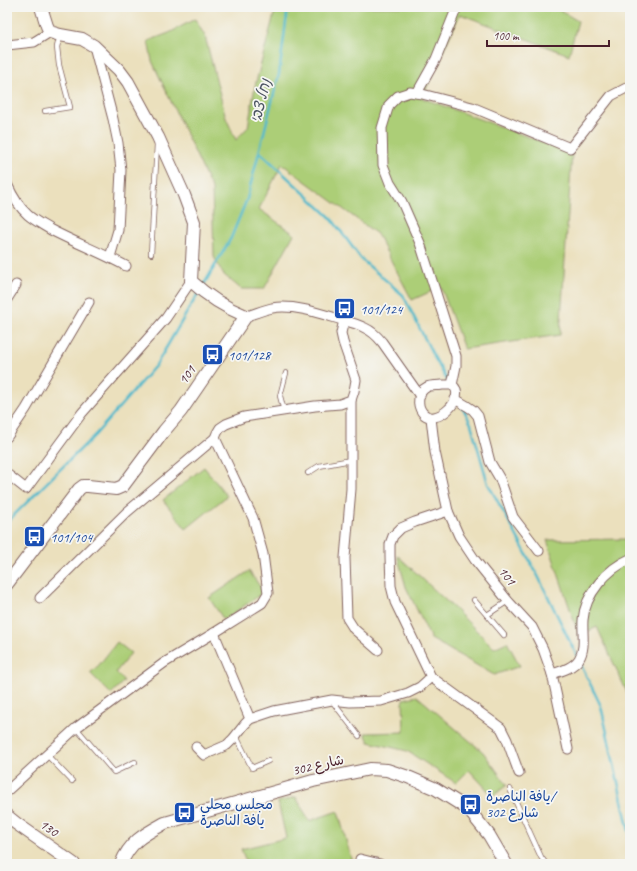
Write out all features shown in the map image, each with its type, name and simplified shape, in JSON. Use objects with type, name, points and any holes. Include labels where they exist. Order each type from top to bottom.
[{"type":"street","points":[[7,474],[26,489],[82,413],[166,318],[190,281],[194,222],[184,195],[158,137],[128,82],[119,70],[94,46],[82,39],[55,33],[47,26],[41,7]]},
{"type":"street","points":[[418,93],[436,59],[457,7]]},
{"type":"street","points":[[7,45],[34,42],[55,33]]},
{"type":"street","points":[[94,46],[113,119],[118,143],[121,170],[118,230],[110,257]]},
{"type":"street","points":[[452,385],[456,366],[456,356],[420,243],[402,202],[390,183],[383,165],[382,128],[390,105],[398,96],[410,92],[418,93],[472,107],[570,148],[611,96],[630,86]]},
{"type":"street","points":[[7,184],[26,214],[36,221],[69,240],[110,257],[126,266]]},
{"type":"street","points":[[190,281],[215,301],[230,310],[246,316],[273,308],[288,308],[325,315],[366,328],[376,335],[420,396]]},
{"type":"street","points":[[7,299],[16,285]]},
{"type":"street","points":[[7,437],[26,409],[89,302]]},
{"type":"street","name":"101","points":[[7,584],[79,489],[83,486],[116,489],[123,486],[164,431],[181,411],[246,316]]},
{"type":"street","points":[[344,320],[342,333],[343,342],[356,380],[351,400],[351,489],[345,558],[347,618],[354,628],[378,650]]},
{"type":"street","points":[[452,385],[456,389],[457,393],[451,407],[437,417],[431,418],[427,416],[420,407],[418,400],[422,390],[427,387],[452,385]]},
{"type":"street","points":[[455,399],[473,410],[478,416],[490,462],[500,479],[513,517],[539,551]]},
{"type":"street","points":[[40,598],[127,512],[215,438],[220,428],[226,424],[244,417],[315,406],[340,404],[351,400]]},
{"type":"street","name":"101","points":[[431,418],[448,511],[460,536],[475,560],[508,601],[532,627],[543,649],[552,674],[568,749]]},
{"type":"street","points":[[7,791],[76,728],[164,663],[262,603],[268,593],[263,554],[253,518],[215,438]]},
{"type":"street","points":[[448,511],[401,528],[393,536],[390,544],[390,556],[391,586],[395,602],[431,677],[501,728],[508,740],[519,773]]},
{"type":"street","points":[[552,674],[573,666],[578,660],[582,652],[585,608],[592,593],[610,570],[630,559]]},
{"type":"street","points":[[214,633],[250,719]]},
{"type":"street","points":[[196,746],[204,755],[227,745],[250,719],[274,711],[332,700],[350,702],[381,701],[408,693],[420,687],[431,677]]},
{"type":"street","name":"شارع 302","points":[[121,864],[123,857],[129,848],[137,840],[148,832],[166,823],[313,781],[370,769],[387,770],[408,777],[436,790],[468,809],[488,835],[506,864]]},
{"type":"street","name":"130","points":[[7,816],[74,864]]},
{"type":"street","points":[[360,859],[380,864]]},
{"type":"lane","points":[[45,111],[70,107],[59,65],[55,33]]},
{"type":"lane","points":[[151,254],[158,137]]},
{"type":"lane","points":[[284,411],[280,396],[286,373]]},
{"type":"lane","points":[[308,473],[319,466],[351,460]]},
{"type":"lane","points":[[474,600],[504,634]]},
{"type":"lane","points":[[487,615],[508,601]]},
{"type":"lane","points":[[332,700],[359,736]]},
{"type":"lane","points":[[76,728],[114,772],[134,762]]},
{"type":"lane","points":[[236,736],[252,768],[268,762]]},
{"type":"lane","points":[[46,755],[72,781]]},
{"type":"lane","points":[[510,789],[541,857],[546,864]]},
{"type":"green space","points":[[276,7],[554,7],[578,21],[569,55],[460,14],[422,98],[572,153],[560,335],[464,349],[441,287],[412,300],[377,234],[282,164],[259,209],[294,234],[264,289],[241,289],[223,274],[214,257],[212,189],[152,61],[148,41],[169,33],[195,19],[205,36],[226,118],[236,140],[248,127],[255,86]]},
{"type":"green space","points":[[204,467],[227,496],[186,529],[163,500]]},
{"type":"green space","points":[[630,539],[630,699],[597,627],[579,636],[547,540]]},
{"type":"green space","points":[[397,555],[494,648],[507,642],[520,666],[494,675],[431,639],[406,587]]},
{"type":"green space","points":[[249,571],[264,592],[224,620],[209,598]]},
{"type":"green space","points":[[117,642],[131,653],[116,672],[124,681],[111,694],[90,673],[99,665]]},
{"type":"green space","points":[[417,696],[483,752],[507,785],[493,796],[469,770],[456,783],[407,751],[369,742],[365,733],[404,732],[403,699]]},
{"type":"green space","points":[[296,797],[309,821],[338,811],[352,862],[357,864],[247,864],[241,849],[286,838],[278,802]]},
{"type":"waterway","name":"נחל צבי","points":[[203,286],[231,238],[247,199],[279,74],[288,7]]},
{"type":"waterway","points":[[260,152],[331,218],[362,260],[403,295],[448,382]]},
{"type":"waterway","points":[[7,522],[96,434],[156,365],[199,292]]},
{"type":"waterway","points":[[462,406],[471,424],[488,484],[538,576],[577,656]]},
{"type":"waterway","points":[[579,661],[601,706],[630,836]]},
{"type":"place","name":"101/124","points":[[344,309]]},
{"type":"place","name":"101/128","points":[[212,355]]},
{"type":"place","name":"101/104","points":[[35,537]]},
{"type":"place","name":"يافة الناصرة/ شارع 302","points":[[471,804]]},
{"type":"place","name":"مجلس محلي يافة الناصرة","points":[[185,812]]}]
